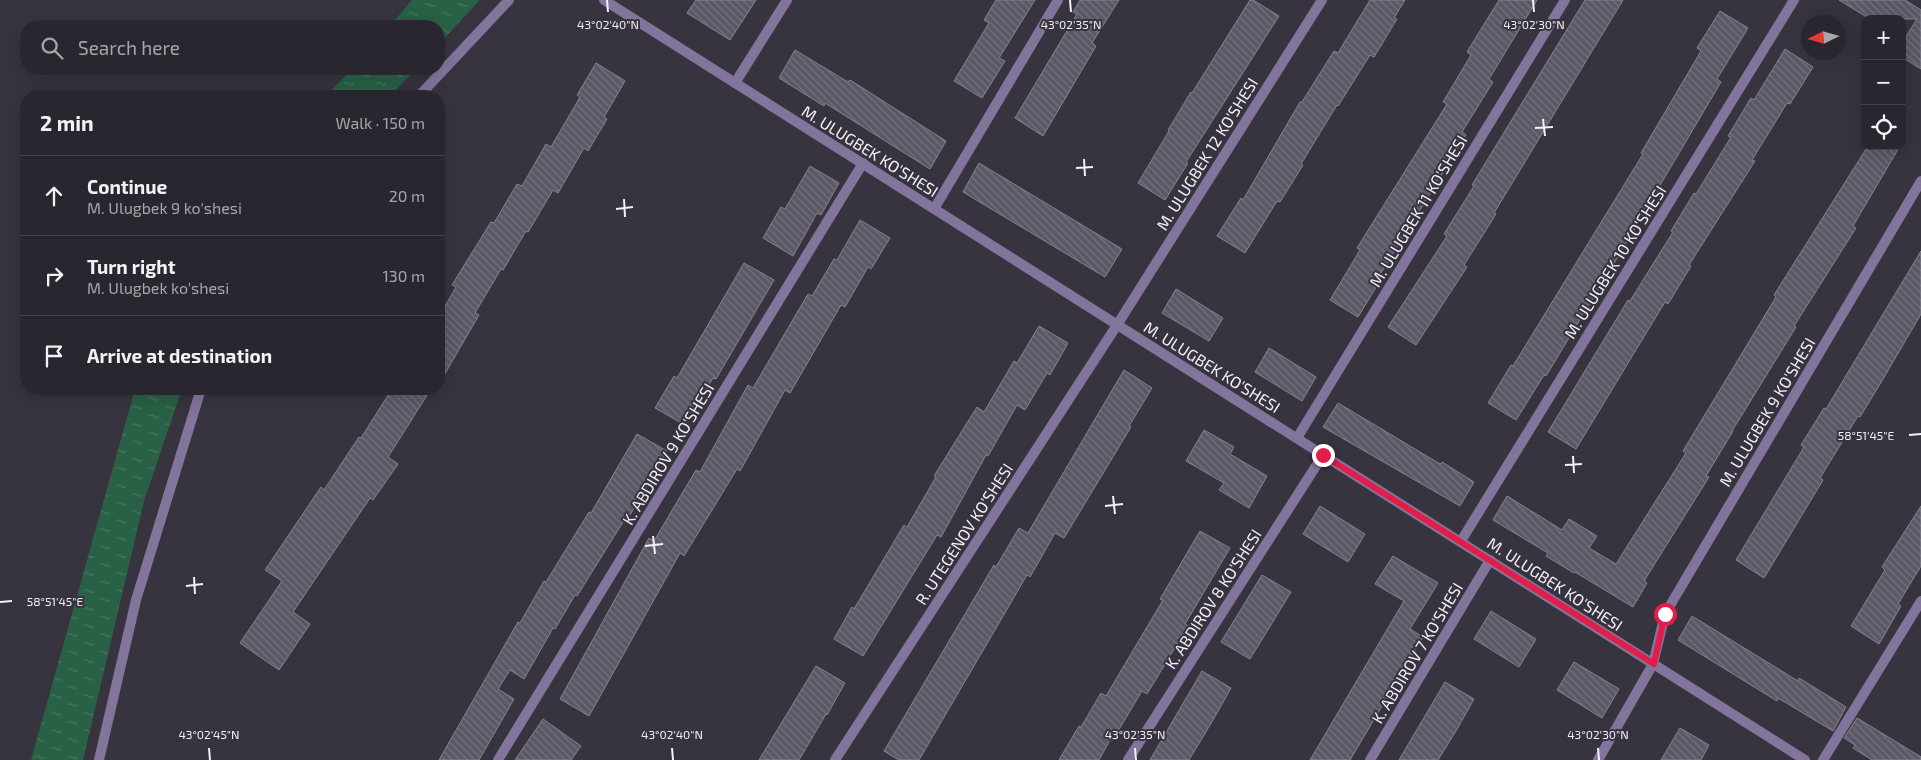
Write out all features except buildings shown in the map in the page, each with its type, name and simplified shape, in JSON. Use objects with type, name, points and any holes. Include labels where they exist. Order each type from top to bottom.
[{"type":"street","points":[[445,68],[508,0]]},
{"type":"street","name":"M. ULUGBEK KO'SHESI","points":[[604,0],[1805,760]]},
{"type":"street","points":[[735,83],[787,0]]},
{"type":"street","points":[[934,209],[1058,0]]},
{"type":"street","name":"M. ULUGBEK 12 KO'SHESI","points":[[1117,325],[1322,0]]},
{"type":"street","name":"M. ULUGBEK 11 KO'SHESI","points":[[1297,438],[1565,0]]},
{"type":"street","name":"M. ULUGBEK 10 KO'SHESI","points":[[1461,541],[1794,0]]},
{"type":"street","points":[[425,90],[438,75]]},
{"type":"street","name":"K. ABDIROV 9 KO'SHESI","points":[[498,760],[863,163]]},
{"type":"street","name":"M. ULUGBEK 9 KO'SHESI","points":[[1598,760],[1654,664],[1665,614],[1921,181]]},
{"type":"street","name":"R. UTEGENOV KO'SHESI","points":[[835,760],[1117,325]]},
{"type":"street","points":[[99,760],[136,600],[199,395]]},
{"type":"street","name":"K. ABDIROV 8 KO'SHESI","points":[[1128,760],[1323,455]]},
{"type":"street","name":"K. ABDIROV 7 KO'SHESI","points":[[1370,760],[1490,560]]},
{"type":"street","points":[[1823,760],[1921,601]]},
{"type":"water","points":[[412,0],[480,0],[445,38],[445,20],[395,20]]},
{"type":"water","points":[[346,75],[410,75],[396,90],[332,90]]},
{"type":"water","points":[[133,395],[180,395],[144,501],[83,760],[31,760]]},
{"type":"route","points":[[1323,455],[1654,664],[1665,614]]}]
